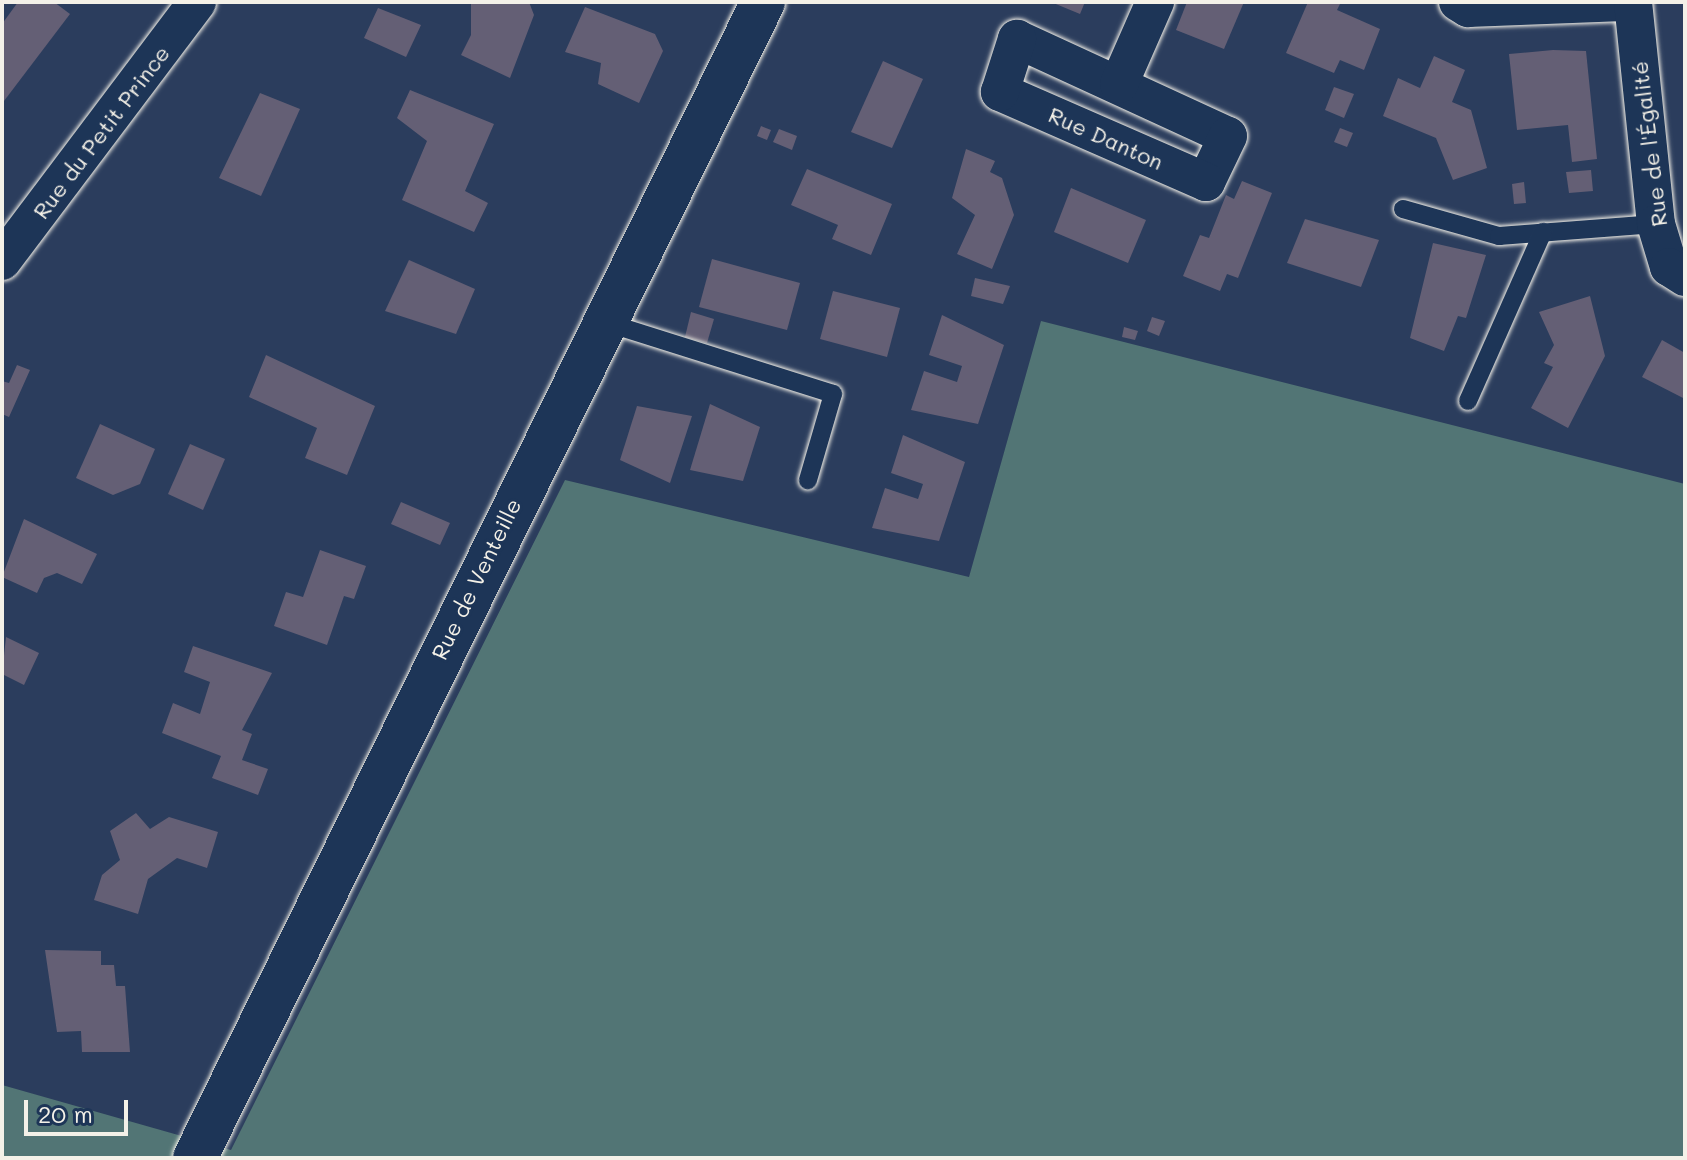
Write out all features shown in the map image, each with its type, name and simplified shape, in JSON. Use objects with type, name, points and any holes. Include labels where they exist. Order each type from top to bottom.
[{"type":"street","name":"Rue du Petit Prince","points":[[2,261],[197,2]]},
{"type":"street","points":[[1119,84],[1155,2]]},
{"type":"street","points":[[1458,2],[1468,8],[1624,2]]},
{"type":"street","name":"Rue de l'Égalité","points":[[1633,2],[1656,224],[1669,267],[1685,277]]},
{"type":"street","name":"Rue de Venteille","points":[[195,1158],[758,3]]},
{"type":"street","name":"Rue Danton","points":[[1017,39],[1119,84],[1228,136],[1206,182],[1000,92],[1017,39]]},
{"type":"lane","points":[[1403,209],[1499,236],[1656,224]]},
{"type":"lane","points":[[1468,401],[1543,232]]},
{"type":"lane","points":[[602,321],[833,394],[808,480]]},
{"type":"green space","points":[[1041,321],[1685,484],[1685,1158],[2,1158],[2,1085],[231,1150],[565,480],[969,577]]},
{"type":"building","points":[[18,2],[54,2],[70,14],[4,101],[2,24]]},
{"type":"building","points":[[471,2],[529,2],[534,15],[510,78],[461,55],[471,35]]},
{"type":"building","points":[[1051,2],[1085,2],[1080,14]]},
{"type":"building","points":[[1187,2],[1244,2],[1224,49],[1176,30]]},
{"type":"building","points":[[1308,2],[1341,2],[1337,10],[1380,29],[1364,70],[1340,60],[1334,73],[1286,53]]},
{"type":"building","points":[[585,7],[655,34],[663,51],[639,103],[598,84],[601,63],[565,52]]},
{"type":"building","points":[[378,8],[421,25],[406,57],[364,38]]},
{"type":"building","points":[[1586,51],[1597,159],[1572,162],[1568,125],[1517,130],[1509,54]]},
{"type":"building","points":[[1434,56],[1465,70],[1452,102],[1471,110],[1487,168],[1453,180],[1436,138],[1383,116],[1398,78],[1420,88]]},
{"type":"building","points":[[883,61],[923,79],[892,148],[851,132]]},
{"type":"building","points":[[1334,87],[1354,94],[1344,118],[1325,110]]},
{"type":"building","points":[[410,90],[494,124],[465,191],[488,203],[474,232],[402,200],[427,141],[397,118]]},
{"type":"building","points":[[260,93],[300,109],[261,196],[219,178]]},
{"type":"building","points":[[761,126],[771,130],[767,140],[757,136]]},
{"type":"building","points":[[1340,128],[1353,133],[1347,147],[1334,142]]},
{"type":"building","points":[[779,129],[797,136],[792,150],[773,142]]},
{"type":"building","points":[[966,149],[995,161],[990,172],[1002,178],[1014,215],[992,269],[957,254],[975,215],[952,198]]},
{"type":"building","points":[[807,169],[892,204],[871,255],[832,239],[838,225],[791,205]]},
{"type":"building","points":[[1591,170],[1593,191],[1569,193],[1566,172]]},
{"type":"building","points":[[1242,181],[1272,193],[1238,278],[1227,274],[1220,291],[1183,276],[1200,235],[1209,238],[1226,195],[1234,199]]},
{"type":"building","points":[[1524,182],[1526,203],[1514,204],[1512,184]]},
{"type":"building","points":[[1071,188],[1146,220],[1128,263],[1054,232]]},
{"type":"building","points":[[1305,219],[1379,240],[1361,287],[1287,263]]},
{"type":"building","points":[[1433,243],[1486,255],[1466,318],[1458,316],[1444,351],[1410,338]]},
{"type":"building","points":[[712,259],[800,283],[787,330],[699,307]]},
{"type":"building","points":[[409,260],[475,289],[456,334],[385,311]]},
{"type":"building","points":[[975,278],[1010,286],[1003,304],[971,296]]},
{"type":"building","points":[[833,291],[900,308],[887,357],[820,339]]},
{"type":"building","points":[[1590,296],[1605,356],[1568,428],[1531,408],[1553,367],[1544,363],[1554,345],[1539,312]]},
{"type":"building","points":[[691,312],[714,319],[707,343],[685,337]]},
{"type":"building","points":[[942,315],[1004,345],[978,424],[911,410],[924,371],[957,382],[962,366],[929,355]]},
{"type":"building","points":[[1152,317],[1165,321],[1159,336],[1147,331]]},
{"type":"building","points":[[1124,327],[1138,331],[1135,340],[1122,337]]},
{"type":"building","points":[[1662,340],[1685,353],[1685,399],[1642,377]]},
{"type":"building","points":[[266,355],[375,406],[347,475],[305,458],[317,428],[249,397]]},
{"type":"building","points":[[17,365],[30,370],[9,417],[2,414],[2,381],[9,383]]},
{"type":"building","points":[[710,404],[760,427],[743,481],[690,470]]},
{"type":"building","points":[[637,406],[692,416],[670,483],[620,460]]},
{"type":"building","points":[[100,424],[155,449],[140,484],[113,495],[76,478]]},
{"type":"building","points":[[903,435],[965,462],[939,541],[872,528],[885,488],[918,499],[923,484],[891,473]]},
{"type":"building","points":[[190,444],[225,459],[203,510],[168,494]]},
{"type":"building","points":[[401,502],[450,523],[440,545],[391,524]]},
{"type":"building","points":[[24,519],[97,554],[82,584],[57,573],[44,578],[37,593],[2,577]]},
{"type":"building","points":[[320,550],[366,566],[354,599],[344,596],[327,645],[274,626],[286,592],[303,597]]},
{"type":"building","points":[[6,637],[39,653],[24,685],[2,674]]},
{"type":"building","points":[[193,646],[272,673],[242,730],[252,734],[242,760],[268,769],[258,795],[212,778],[221,756],[162,733],[173,703],[200,714],[210,682],[184,672]]},
{"type":"building","points":[[136,813],[150,829],[169,817],[218,832],[207,868],[177,858],[148,879],[138,914],[94,900],[102,875],[120,860],[110,831]]},
{"type":"building","points":[[45,950],[101,951],[101,965],[114,965],[116,986],[125,986],[130,1052],[82,1052],[81,1031],[57,1032]]}]
